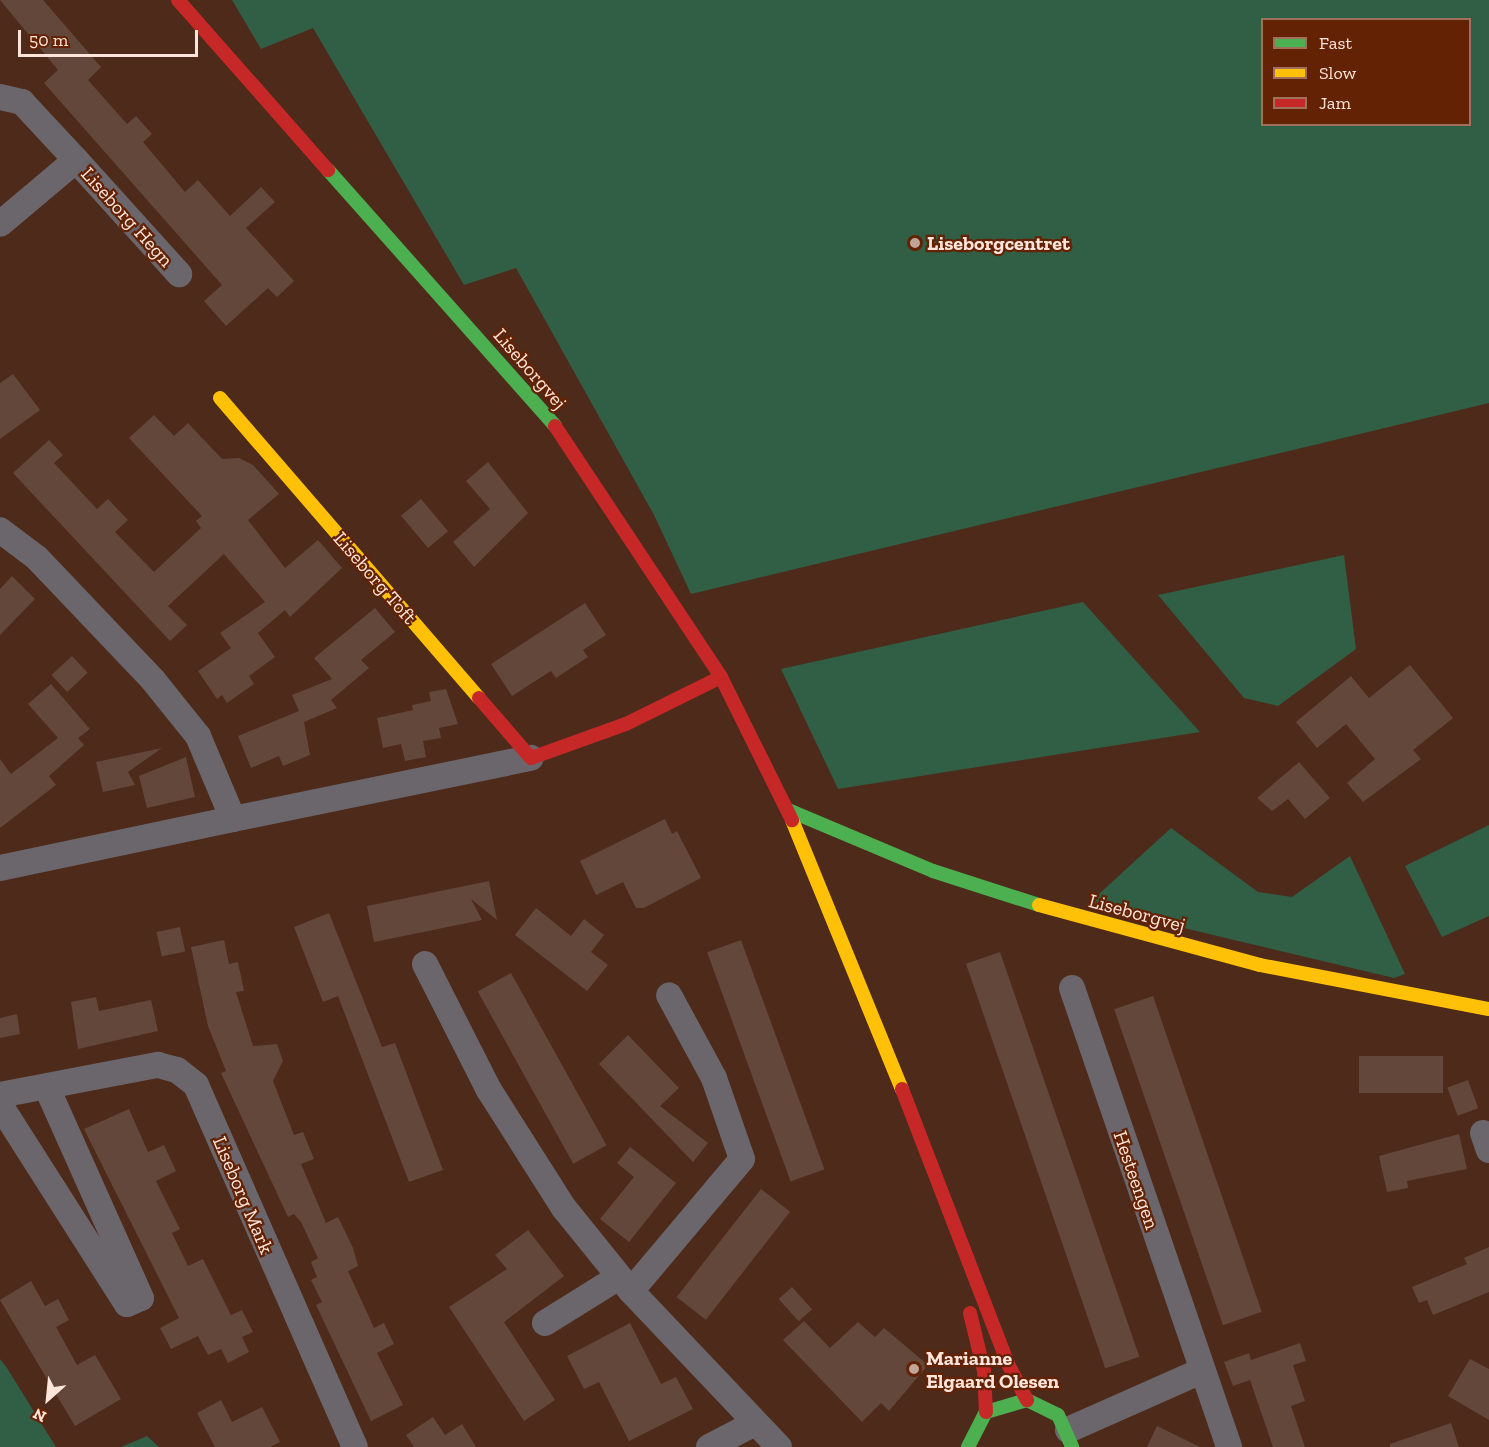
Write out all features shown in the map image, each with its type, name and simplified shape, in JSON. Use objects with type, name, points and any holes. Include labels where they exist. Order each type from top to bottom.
[{"type":"street","name":"Liseborgvej","points":[[178,0],[567,440],[721,677],[788,810],[910,1107],[945,1206],[1027,1400]]},
{"type":"street","name":"Liseborg Hegn","points":[[0,96],[22,102],[178,274]]},
{"type":"street","name":"Liseborg Hegn","points":[[0,224],[76,160]]},
{"type":"street","name":"Liseborg Toft","points":[[220,398],[531,758]]},
{"type":"street","points":[[0,530],[37,558],[161,690],[198,736],[233,819]]},
{"type":"street","points":[[0,868],[531,758],[626,724],[721,677]]},
{"type":"street","name":"Liseborgvej","points":[[788,810],[933,871],[1073,916],[1260,965],[1489,1009]]},
{"type":"street","points":[[426,964],[489,1090],[564,1208],[625,1284],[779,1447]]},
{"type":"street","name":"Hesteengen","points":[[1072,988],[1201,1371],[1229,1447]]},
{"type":"street","points":[[545,1323],[625,1284],[742,1159],[714,1078],[669,995]]},
{"type":"street","name":"Liseborg Mark","points":[[0,1095],[48,1090],[158,1065],[177,1070],[196,1085],[355,1447]]},
{"type":"street","points":[[0,1105],[127,1304],[141,1298],[48,1090]]},
{"type":"street","name":"Liseborgvej","points":[[945,1206],[984,1371],[986,1412]]},
{"type":"street","points":[[968,1447],[986,1412],[1027,1400],[1051,1410],[1070,1438],[1201,1371]]},
{"type":"street","points":[[709,1447],[755,1423]]},
{"type":"green space","name":"Liseborgcentret","points":[[232,0],[1489,0],[1489,403],[691,594],[654,515],[516,268],[464,285],[313,28],[261,49]]},
{"type":"green space","points":[[1344,555],[1356,649],[1278,706],[1244,698],[1158,595]]},
{"type":"green space","points":[[1083,602],[1200,732],[838,789],[781,669]]},
{"type":"green space","points":[[1489,825],[1489,916],[1442,937],[1405,866]]},
{"type":"green space","points":[[1171,828],[1258,892],[1292,897],[1350,856],[1405,974],[1394,978],[1087,905]]},
{"type":"green space","points":[[0,1359],[7,1368],[56,1447],[0,1447]]},
{"type":"green space","points":[[147,1436],[159,1447],[121,1447]]},
{"type":"building","points":[[0,0],[43,0],[101,67],[88,80],[127,124],[136,116],[152,134],[143,142],[185,192],[198,180],[230,216],[261,187],[275,202],[246,228],[294,281],[277,297],[268,288],[226,326],[204,301],[222,285],[44,83],[58,70]]},
{"type":"building","points":[[13,374],[40,410],[0,439],[0,383]]},
{"type":"building","points":[[154,415],[174,436],[188,423],[222,459],[239,458],[253,465],[279,494],[248,520],[285,568],[318,540],[342,568],[290,617],[285,610],[258,633],[275,657],[249,676],[254,684],[227,703],[222,695],[217,699],[198,671],[231,648],[220,633],[265,602],[224,554],[168,606],[187,625],[170,641],[13,473],[49,440],[63,455],[54,463],[97,509],[108,499],[128,520],[115,532],[154,572],[201,528],[196,521],[202,516],[129,438]]},
{"type":"building","points":[[488,462],[528,513],[474,567],[453,542],[490,509],[466,481]]},
{"type":"building","points":[[421,499],[448,531],[428,548],[401,516]]},
{"type":"building","points":[[12,576],[35,599],[0,635],[0,589]]},
{"type":"building","points":[[585,603],[606,635],[583,650],[588,657],[556,678],[551,671],[512,696],[491,664]]},
{"type":"building","points":[[375,608],[395,632],[361,660],[369,668],[331,700],[337,708],[304,722],[310,755],[283,766],[279,756],[251,768],[238,736],[299,711],[292,695],[332,679],[314,658]]},
{"type":"building","points":[[72,656],[88,673],[67,692],[52,675]]},
{"type":"building","points":[[1410,665],[1453,718],[1413,750],[1421,759],[1363,802],[1347,783],[1375,759],[1346,724],[1317,748],[1296,722],[1351,676],[1369,698]]},
{"type":"building","points":[[51,684],[90,729],[78,738],[84,745],[49,776],[56,785],[0,828],[0,759],[11,774],[58,738],[28,704]]},
{"type":"building","points":[[446,689],[458,724],[439,728],[441,738],[423,741],[426,757],[405,761],[401,744],[383,748],[377,718],[413,710],[412,705],[431,701],[429,692]]},
{"type":"building","points":[[162,748],[128,772],[135,785],[103,792],[96,762]]},
{"type":"building","points":[[186,757],[195,797],[147,808],[139,776]]},
{"type":"building","points":[[1299,762],[1330,798],[1305,819],[1288,799],[1272,811],[1257,798]]},
{"type":"building","points":[[665,819],[672,834],[677,831],[701,878],[644,908],[636,908],[623,882],[596,895],[580,861]]},
{"type":"building","points":[[489,881],[497,920],[471,899],[482,920],[374,942],[367,906]]},
{"type":"building","points":[[536,908],[571,936],[584,919],[604,935],[591,952],[608,965],[587,991],[515,935]]},
{"type":"building","points":[[329,913],[382,1047],[395,1043],[443,1170],[409,1182],[338,996],[323,1002],[294,927]]},
{"type":"building","points":[[180,927],[185,951],[162,956],[157,932]]},
{"type":"building","points":[[224,940],[229,964],[238,962],[244,991],[236,992],[253,1046],[277,1044],[283,1061],[273,1081],[294,1135],[303,1132],[314,1159],[301,1164],[326,1223],[338,1217],[353,1248],[358,1266],[348,1271],[374,1328],[384,1323],[394,1344],[377,1353],[403,1405],[371,1421],[316,1305],[322,1302],[311,1280],[317,1277],[311,1262],[318,1258],[301,1222],[294,1214],[288,1217],[221,1073],[226,1071],[208,1026],[191,947]]},
{"type":"building","points":[[741,940],[824,1169],[791,1182],[707,952]]},
{"type":"building","points":[[1000,952],[1139,1357],[1105,1368],[966,964]]},
{"type":"building","points":[[511,973],[607,1145],[573,1164],[478,991]]},
{"type":"building","points":[[1153,996],[1262,1312],[1223,1325],[1114,1009]]},
{"type":"building","points":[[96,997],[99,1011],[151,1000],[158,1031],[78,1049],[71,1002]]},
{"type":"building","points":[[17,1014],[20,1034],[0,1038],[0,1018]]},
{"type":"building","points":[[628,1035],[679,1088],[660,1106],[708,1143],[693,1162],[599,1064]]},
{"type":"building","points":[[1359,1056],[1443,1056],[1443,1093],[1359,1093]]},
{"type":"building","points":[[1468,1080],[1478,1108],[1458,1116],[1447,1088]]},
{"type":"building","points":[[129,1109],[148,1152],[164,1145],[176,1171],[156,1181],[180,1229],[172,1233],[188,1266],[203,1259],[231,1315],[242,1310],[253,1332],[242,1337],[249,1352],[228,1363],[221,1349],[208,1355],[198,1336],[171,1349],[160,1328],[179,1318],[84,1129]]},
{"type":"building","points":[[1459,1134],[1467,1169],[1407,1181],[1408,1188],[1387,1192],[1379,1156]]},
{"type":"building","points":[[630,1147],[676,1183],[629,1242],[600,1219],[634,1177],[617,1163]]},
{"type":"building","points":[[761,1189],[790,1212],[706,1320],[677,1297]]},
{"type":"building","points":[[528,1230],[564,1276],[504,1322],[555,1400],[524,1421],[449,1307],[507,1269],[495,1255]]},
{"type":"building","points":[[1489,1247],[1489,1292],[1433,1315],[1427,1300],[1419,1303],[1412,1287],[1467,1264],[1464,1258]]},
{"type":"building","points":[[31,1281],[45,1306],[58,1299],[69,1320],[56,1327],[77,1365],[95,1355],[121,1399],[75,1426],[0,1300]]},
{"type":"building","points":[[792,1287],[812,1309],[799,1321],[779,1299]]},
{"type":"building","points":[[804,1321],[830,1348],[858,1322],[875,1337],[884,1328],[928,1365],[889,1411],[881,1403],[862,1422],[783,1340]]},
{"type":"building","points":[[630,1323],[661,1384],[676,1377],[693,1409],[629,1441],[599,1382],[584,1389],[567,1356]]},
{"type":"building","points":[[1300,1343],[1306,1361],[1293,1365],[1305,1401],[1291,1406],[1305,1447],[1273,1447],[1250,1380],[1233,1386],[1224,1362],[1249,1353],[1251,1360]]},
{"type":"building","points":[[1470,1359],[1489,1369],[1489,1420],[1448,1396]]},
{"type":"building","points":[[221,1400],[232,1422],[262,1407],[280,1442],[270,1447],[215,1447],[197,1413]]},
{"type":"building","points":[[433,1417],[445,1435],[462,1424],[476,1447],[414,1447],[406,1435]]},
{"type":"building","points":[[1451,1423],[1459,1447],[1390,1447],[1390,1444]]},
{"type":"building","points":[[1157,1426],[1200,1447],[1147,1447]]},
{"type":"traffic: fast","points":[[328,170],[555,426]]},
{"type":"traffic: fast","points":[[788,810],[933,871],[1039,905]]},
{"type":"traffic: fast","points":[[968,1447],[986,1412],[1027,1400],[1058,1415],[1072,1447]]},
{"type":"traffic: slow","points":[[220,398],[479,698]]},
{"type":"traffic: slow","points":[[792,820],[902,1089]]},
{"type":"traffic: slow","points":[[1039,905],[1260,965],[1489,1009]]},
{"type":"traffic: jam","points":[[178,0],[328,170]]},
{"type":"traffic: jam","points":[[555,426],[721,677],[792,820]]},
{"type":"traffic: jam","points":[[479,698],[531,758],[626,724],[721,677]]},
{"type":"traffic: jam","points":[[902,1089],[1008,1364],[1027,1400]]},
{"type":"traffic: jam","points":[[970,1313],[984,1371],[986,1412]]},
{"type":"place","name":"Liseborgcentret","points":[[915,243]]},
{"type":"place","name":"Marianne Elgaard Olesen","points":[[914,1369]]}]
